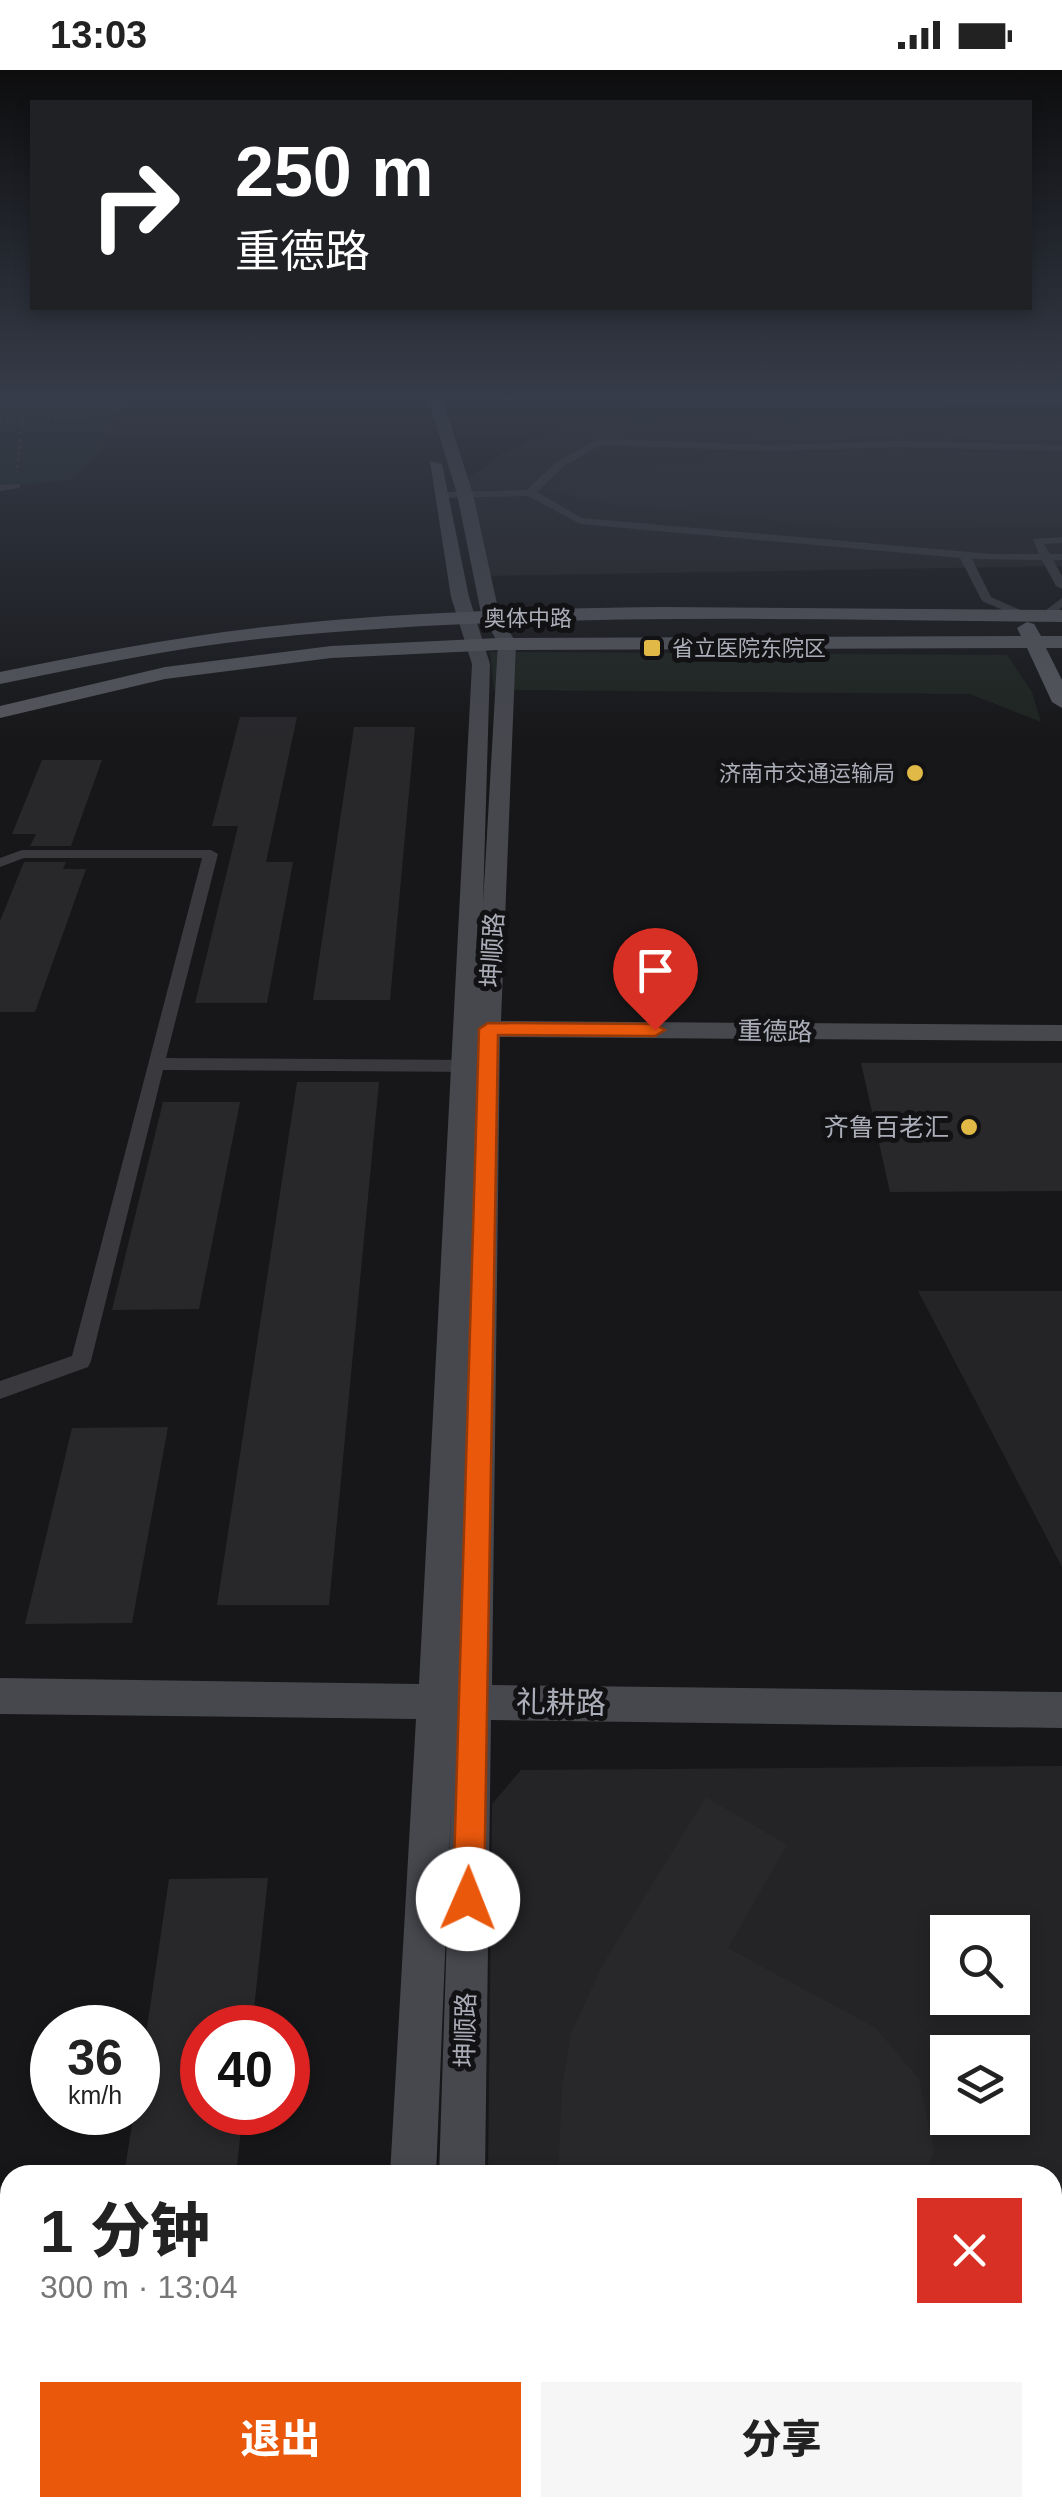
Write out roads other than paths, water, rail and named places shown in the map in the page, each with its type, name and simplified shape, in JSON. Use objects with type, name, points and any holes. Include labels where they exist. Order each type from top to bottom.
[{"type":"main road","points":[[1021,614],[1053,646]]},
{"type":"main road","name":"奥体中路","points":[[0,678],[180,642],[359,622],[465,615],[1054,616]]},
{"type":"main road","points":[[1054,616],[1053,646],[1062,702]]},
{"type":"main road","name":"奥体中路","points":[[0,712],[120,684],[318,650],[507,642],[1053,646]]},
{"type":"street","points":[[447,512],[465,615],[480,643]]},
{"type":"street","points":[[469,512],[490,614],[507,642]]},
{"type":"street","points":[[564,512],[580,521],[964,554],[1062,557]]},
{"type":"street","points":[[1062,540],[1037,541],[1062,586]]},
{"type":"street","points":[[964,554],[986,599],[1021,614]]},
{"type":"street","points":[[1054,616],[1062,601]]},
{"type":"street","name":"坤顺路","points":[[476,1066],[488,1029],[507,642]]},
{"type":"street","name":"坤顺路","points":[[462,2165],[455,1702],[476,1066],[480,643]]},
{"type":"street","points":[[0,862],[22,854],[211,854],[81,1361],[0,1390]]},
{"type":"street","name":"重德路","points":[[488,1029],[1062,1033]]},
{"type":"street","points":[[156,1064],[476,1066]]},
{"type":"street","name":"礼耕路","points":[[0,1696],[1062,1710]]},
{"type":"street","name":"坤顺路","points":[[414,2165],[455,1702]]},
{"type":"place","name":"省立医院东院区","points":[[652,648]]},
{"type":"place","name":"济南市交通运输局","points":[[915,773]]},
{"type":"place","name":"齐鲁百老汇","points":[[969,1127]]}]
